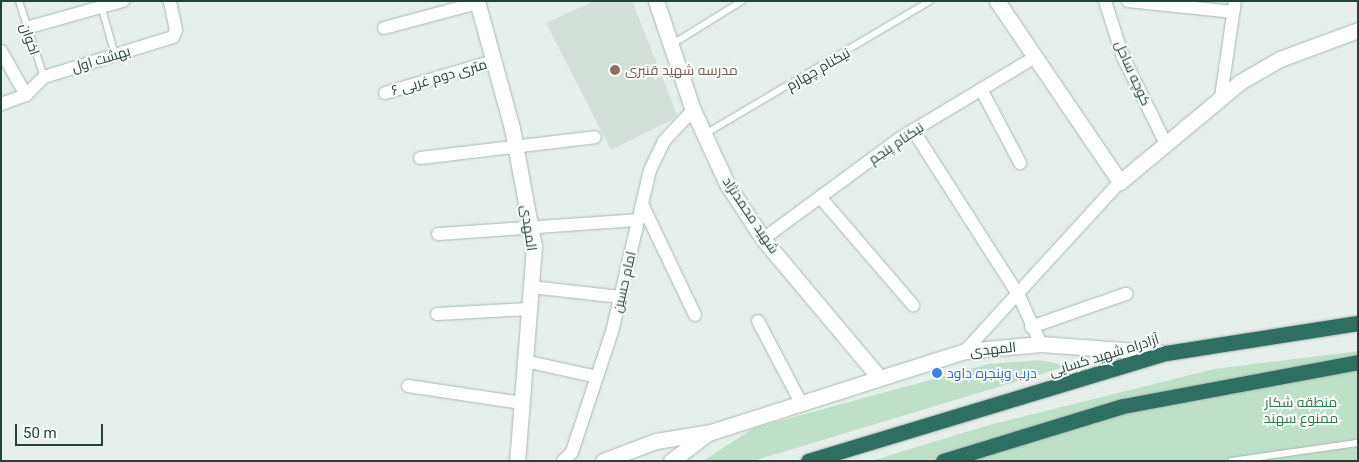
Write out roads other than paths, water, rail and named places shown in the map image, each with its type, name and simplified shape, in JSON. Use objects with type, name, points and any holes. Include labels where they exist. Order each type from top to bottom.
[{"type":"highway","name":"آزادراه شهید کسایی","points":[[808,461],[1166,353],[1358,323]]},
{"type":"highway","points":[[943,461],[1123,406],[1358,362]]},
{"type":"street","points":[[26,28],[101,4],[123,1]]},
{"type":"street","name":"بهشت اول","points":[[1,104],[26,95],[44,77],[173,37],[176,30],[170,1]]},
{"type":"street","name":"شهید محمدنژاد","points":[[656,1],[693,110],[727,184],[763,239],[878,376]]},
{"type":"street","points":[[997,1],[1120,182]]},
{"type":"street","name":"کوچه ساحل","points":[[1105,1],[1123,57],[1165,142]]},
{"type":"street","points":[[1128,1],[1234,7],[1221,97]]},
{"type":"street","points":[[384,28],[477,2]]},
{"type":"street","name":"المهدی","points":[[477,2],[516,149],[531,230],[531,287],[517,461]]},
{"type":"street","points":[[965,351],[1019,296],[1120,182],[1165,142],[1221,97],[1280,59],[1358,30]]},
{"type":"street","points":[[1,50],[26,95]]},
{"type":"street","name":"نیکنام پنجم","points":[[763,239],[913,130],[1035,57]]},
{"type":"street","name":"۶ متری دوم غربی","points":[[385,93],[494,62]]},
{"type":"street","points":[[981,89],[1020,163]]},
{"type":"street","name":"امام حسین","points":[[564,461],[572,452],[597,377],[620,297],[650,170],[664,142],[693,110]]},
{"type":"street","points":[[913,130],[1019,296],[1030,327],[1041,344]]},
{"type":"street","points":[[420,158],[516,149],[595,137]]},
{"type":"street","points":[[820,197],[912,305]]},
{"type":"street","points":[[642,204],[695,315]]},
{"type":"street","points":[[438,234],[531,230],[638,220]]},
{"type":"street","points":[[531,287],[620,297]]},
{"type":"street","points":[[1030,327],[1126,294]]},
{"type":"street","points":[[438,314],[529,309]]},
{"type":"street","points":[[758,321],[800,401]]},
{"type":"street","name":"المهدی","points":[[603,461],[656,441],[710,432],[878,376],[965,351],[1041,344],[1166,353]]},
{"type":"street","points":[[525,361],[597,377]]},
{"type":"street","points":[[408,386],[522,403]]},
{"type":"street","points":[[671,461],[710,432]]},
{"type":"lane","name":"اخوان","points":[[19,1],[26,28],[44,77]]},
{"type":"lane","points":[[671,45],[742,1]]},
{"type":"lane","name":"نیکنام چهارم","points":[[704,134],[930,1]]},
{"type":"lane","points":[[101,4],[115,55]]},
{"type":"lane","points":[[1232,461],[1358,443]]},
{"type":"place","name":"مدرسه شهید قنبری","points":[[615,70]]},
{"type":"place","name":"درب وپنجره داود","points":[[937,373]]},
{"type":"park label","name":"منطقه شکار ممنوع سهند","points":[[1301,410]]}]
